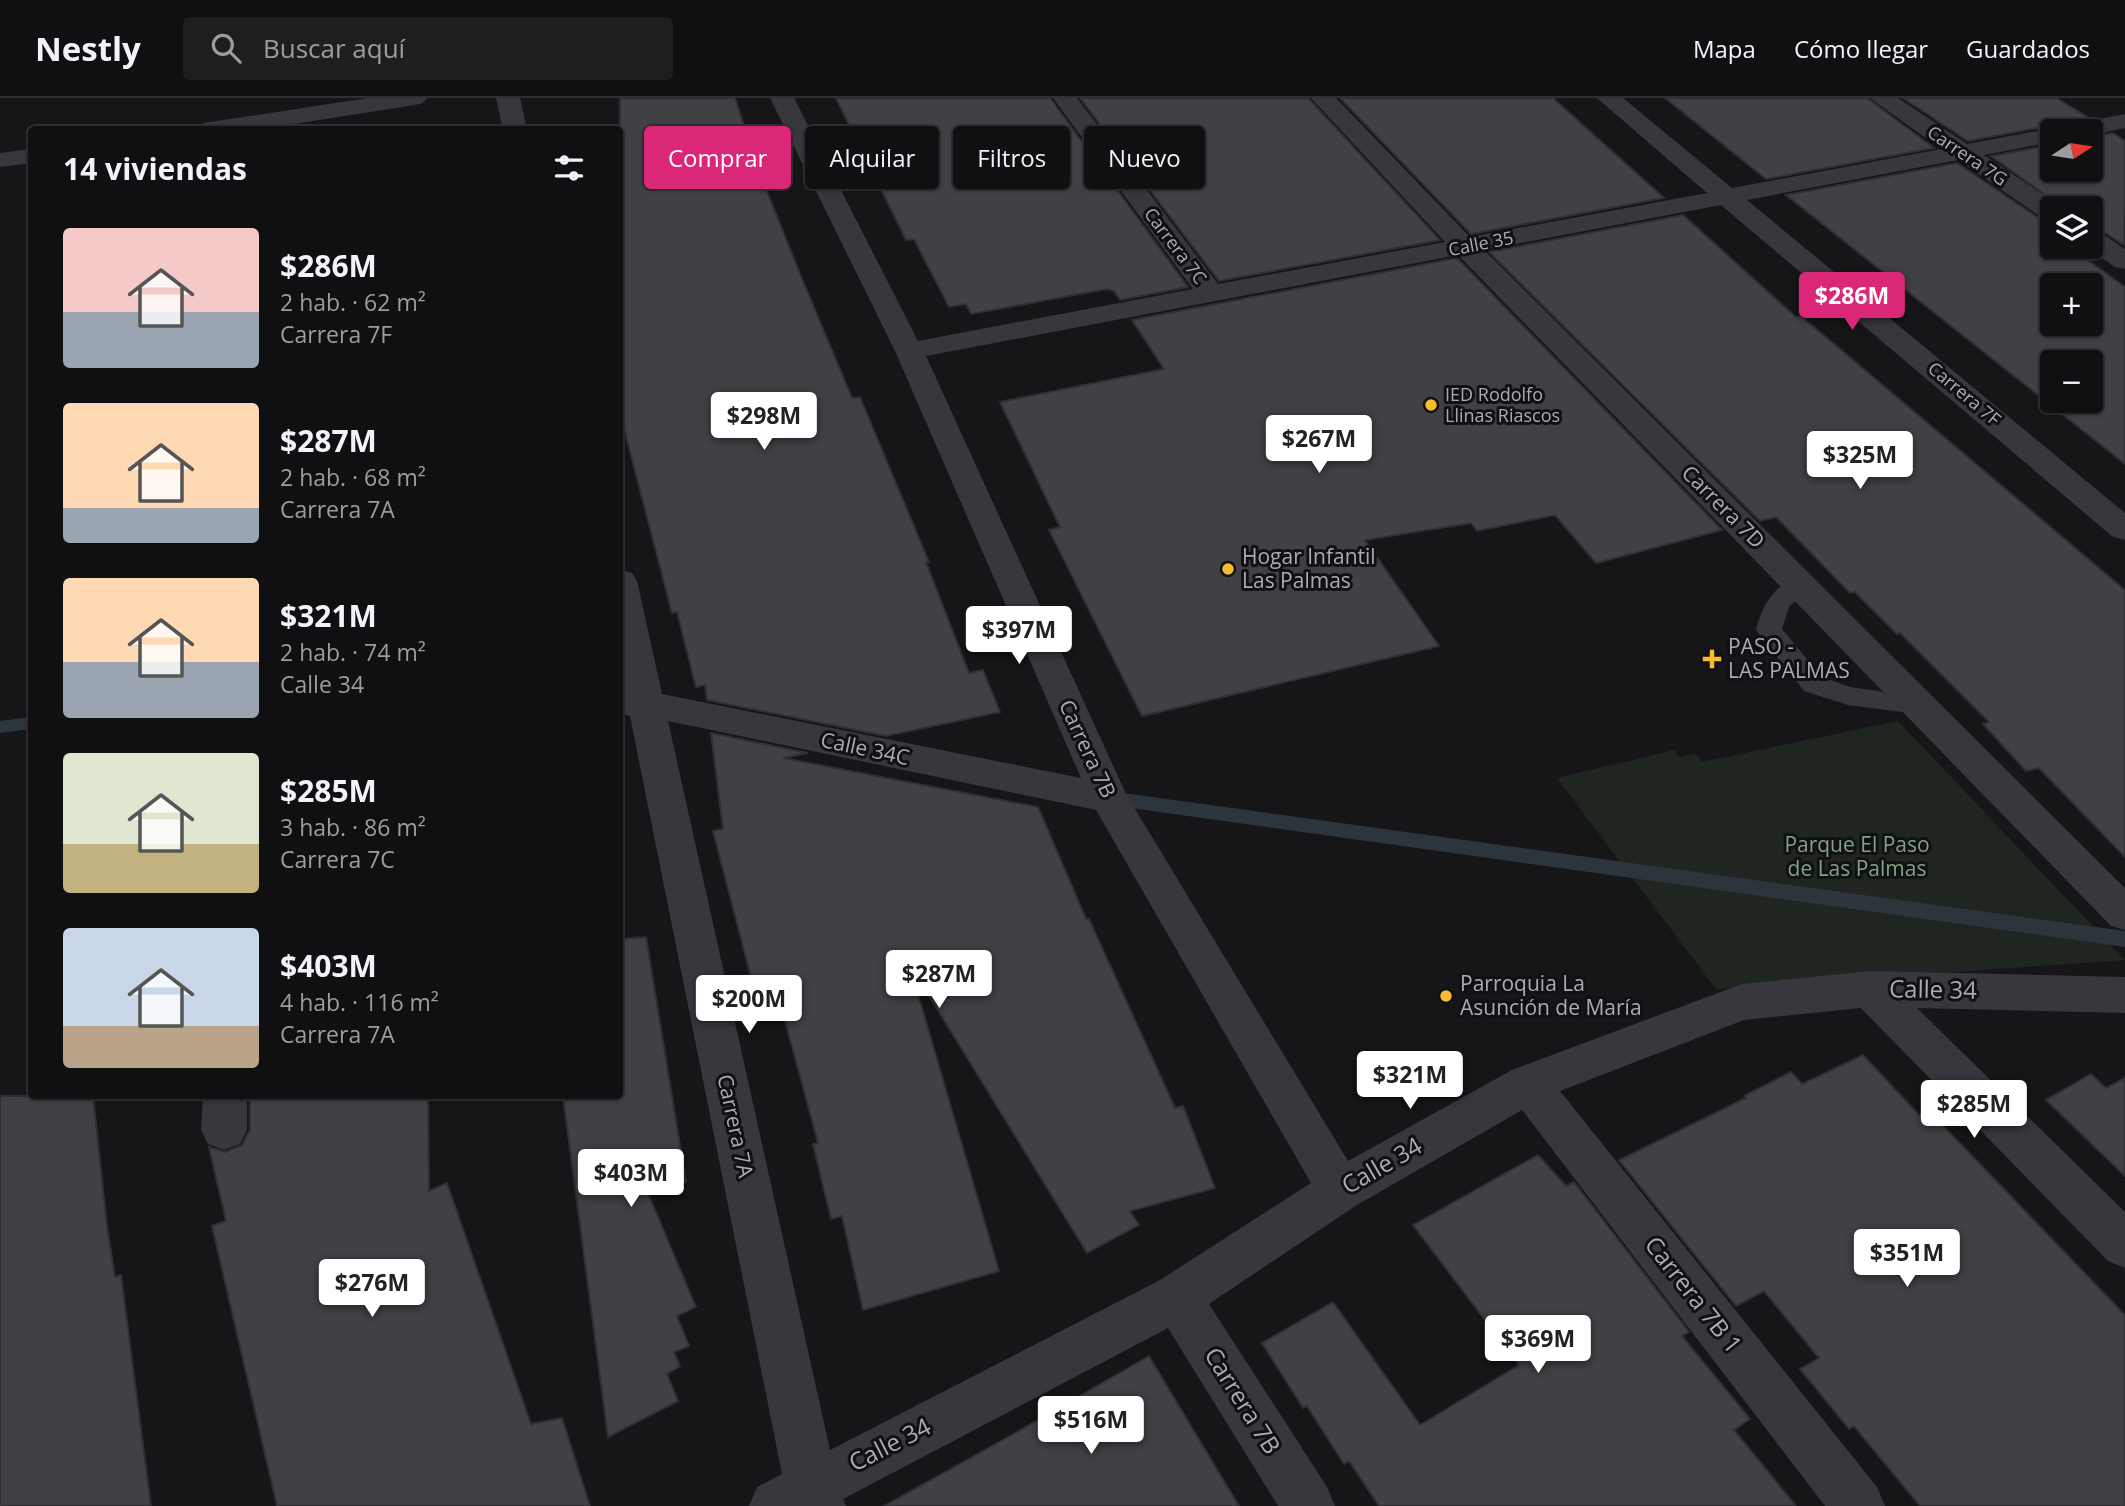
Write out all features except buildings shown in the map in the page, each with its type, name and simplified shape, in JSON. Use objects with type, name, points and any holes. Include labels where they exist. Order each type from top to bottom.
[{"type":"street","points":[[249,98],[249,126],[415,98]]},
{"type":"street","points":[[508,98],[515,126]]},
{"type":"street","name":"Carrera 7B","points":[[782,98],[909,351],[1109,798],[1340,1190]]},
{"type":"street","name":"Carrera 7C","points":[[1066,98],[1210,293]]},
{"type":"street","name":"Carrera 7D","points":[[1323,98],[1465,247],[2125,914]]},
{"type":"street","name":"Carrera 7F","points":[[1609,98],[2125,530]]},
{"type":"street","name":"Carrera 7G","points":[[1882,98],[2040,204]]},
{"type":"street","points":[[2104,125],[2125,121]]},
{"type":"street","name":"Calle 35","points":[[909,351],[2040,137]]},
{"type":"street","points":[[0,160],[28,156]]},
{"type":"street","points":[[2103,246],[2125,261]]},
{"type":"street","name":"Carrera 7A","points":[[623,609],[633,704],[802,1499]]},
{"type":"street","name":"Calle 34C","points":[[633,704],[1109,798]]},
{"type":"street","points":[[1870,989],[2125,1245]]},
{"type":"street","name":"Calle 34","points":[[802,1499],[1177,1297],[1340,1190],[1528,1084],[1742,1002],[1870,989],[2125,995]]},
{"type":"street","name":"Carrera 7B 1","points":[[1528,1084],[1858,1506]]},
{"type":"street","name":"Carrera 7B","points":[[1177,1297],[1308,1506]]},
{"type":"lane","points":[[1799,585],[1781,596],[1773,611],[1769,630],[1814,684],[1848,696],[1917,705]]},
{"type":"green space","name":"Parque El Paso de Las Palmas","points":[[1898,721],[2125,960],[1716,989],[1557,778],[1674,750],[1680,757],[1696,754],[1702,762]]},
{"type":"waterway","points":[[0,727],[28,724]]},
{"type":"waterway","points":[[1109,798],[2125,939]]},
{"type":"place","name":"IED Rodolfo Llinas Riascos","points":[[1431,405]]},
{"type":"place","name":"Hogar Infantil Las Palmas","points":[[1228,569]]},
{"type":"place","name":"PASO - LAS PALMAS","points":[[1712,659]]},
{"type":"place","name":"Parroquia La Asunción de María","points":[[1446,996]]}]
